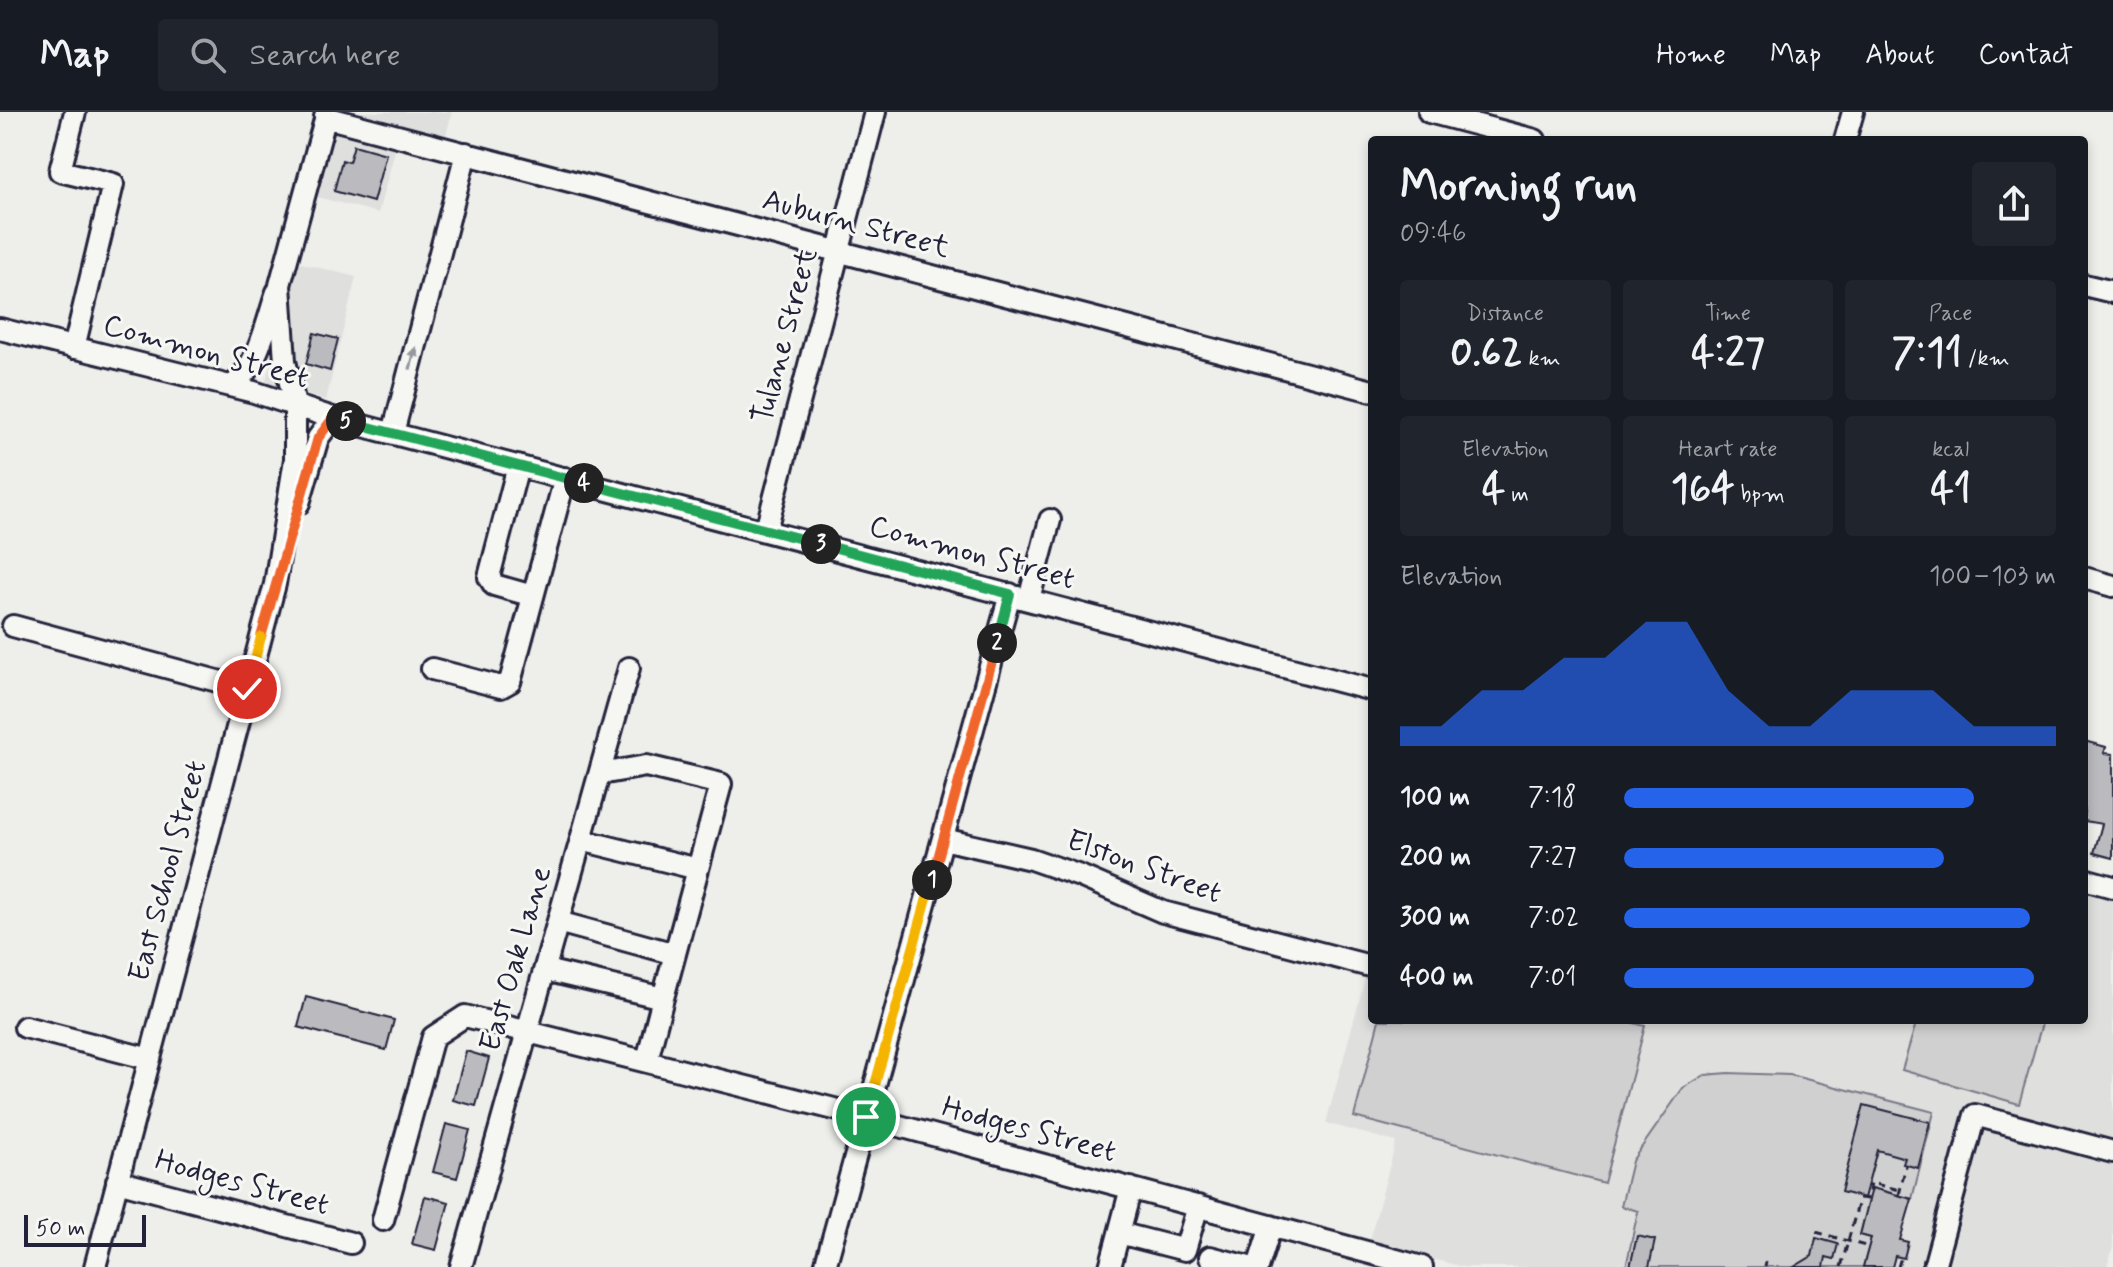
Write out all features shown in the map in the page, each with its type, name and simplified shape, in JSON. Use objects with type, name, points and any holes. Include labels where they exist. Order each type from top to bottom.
[{"type":"street","points":[[74,348],[113,184],[60,171],[75,112]]},
{"type":"street","name":"Tulane Street","points":[[766,530],[875,112]]},
{"type":"street","points":[[1429,112],[1520,136]]},
{"type":"street","points":[[1846,136],[1853,112]]},
{"type":"street","name":"Auburn Street","points":[[326,114],[1368,390]]},
{"type":"street","name":"East School Street","points":[[95,1267],[275,584],[295,459],[295,405],[285,361],[280,285],[326,114]]},
{"type":"street","points":[[393,433],[466,153]]},
{"type":"street","points":[[232,386],[243,378],[250,367],[280,285]]},
{"type":"street","points":[[2088,286],[2113,292]]},
{"type":"street","name":"Common Street","points":[[0,329],[232,386],[333,418],[1368,689]]},
{"type":"street","points":[[275,584],[318,438],[333,418]]},
{"type":"street","points":[[518,466],[489,577],[494,585],[533,596]]},
{"type":"street","points":[[432,669],[507,686],[510,682],[565,478]]},
{"type":"street","points":[[825,1267],[943,839],[1019,596],[1050,520]]},
{"type":"street","points":[[2088,579],[2113,586]]},
{"type":"street","points":[[13,626],[247,689]]},
{"type":"street","name":"East Oak Lane","points":[[461,1267],[629,668]]},
{"type":"street","points":[[600,774],[646,766],[721,784],[647,1060]]},
{"type":"street","name":"Elston Street","points":[[943,839],[1031,859],[1080,876],[1163,912],[1368,965]]},
{"type":"street","points":[[581,840],[698,869]]},
{"type":"street","points":[[2088,880],[2113,887]]},
{"type":"street","points":[[558,922],[675,954]]},
{"type":"street","points":[[545,970],[663,998]]},
{"type":"street","name":"Hodges Street","points":[[383,1220],[433,1037],[465,1016],[866,1117],[1422,1267]]},
{"type":"street","points":[[25,1027],[150,1059]]},
{"type":"street","points":[[1934,1267],[1975,1115],[2113,1152]]},
{"type":"street","name":"Hodges Street","points":[[117,1181],[351,1243]]},
{"type":"street","points":[[1110,1267],[1131,1188]]},
{"type":"street","points":[[1119,1233],[1185,1250],[1198,1206]]},
{"type":"street","points":[[1258,1267],[1271,1226]]},
{"type":"street","points":[[1210,1257],[1249,1267]]},
{"type":"path","points":[[1841,1267],[1860,1197],[1867,1199],[1871,1183],[1899,1193],[1906,1165]]},
{"type":"path","points":[[1816,1232],[1869,1247]]},
{"type":"path","points":[[1898,1267],[1901,1257]]},
{"type":"shaded area","points":[[337,112],[452,112],[440,158],[396,147],[378,213],[314,196]]},
{"type":"shaded area","points":[[297,262],[356,277],[326,400],[265,384]]},
{"type":"shaded area","points":[[2088,893],[2113,900],[2113,1247],[2107,1267],[1463,1267],[1369,1242],[1396,1142],[1326,1123],[1368,968],[1368,1024],[2088,1024]]},
{"type":"shaded area","points":[[1378,1024],[1645,1026],[1604,1183],[1354,1117]]},
{"type":"shaded area","points":[[1916,1024],[2042,1024],[2019,1104],[1902,1070]]},
{"type":"shaded area","points":[[1705,1075],[1790,1075],[1934,1112],[1912,1199],[1884,1191],[1864,1219],[1860,1235],[1871,1238],[1863,1267],[1626,1267],[1638,1211],[1621,1206],[1632,1161],[1683,1088]]},
{"type":"building","points":[[354,145],[386,154],[373,202],[334,191],[342,160],[349,162]]},
{"type":"building","points":[[314,333],[338,339],[330,371],[306,364]]},
{"type":"building","points":[[2088,742],[2106,747],[2104,753],[2113,754],[2113,858],[2094,853],[2102,824],[2088,822]]},
{"type":"building","points":[[306,997],[394,1020],[386,1050],[298,1027]]},
{"type":"building","points":[[466,1051],[489,1058],[476,1106],[453,1100]]},
{"type":"building","points":[[1864,1105],[1930,1122],[1918,1168],[1903,1164],[1905,1158],[1877,1150],[1864,1198],[1841,1192]]},
{"type":"building","points":[[446,1124],[470,1130],[457,1178],[433,1172]]},
{"type":"building","points":[[1872,1188],[1912,1199],[1900,1240],[1908,1242],[1904,1258],[1895,1256],[1892,1267],[1863,1267],[1871,1238],[1860,1235]]},
{"type":"building","points":[[425,1196],[449,1202],[436,1250],[412,1244]]},
{"type":"building","points":[[1637,1236],[1655,1240],[1649,1267],[1630,1267]]},
{"type":"building","points":[[1816,1238],[1838,1244],[1834,1259],[1826,1257],[1824,1267],[1794,1267],[1812,1256]]},
{"type":"route","points":[[247,689],[318,438],[333,418],[1010,594],[866,1117]]}]
